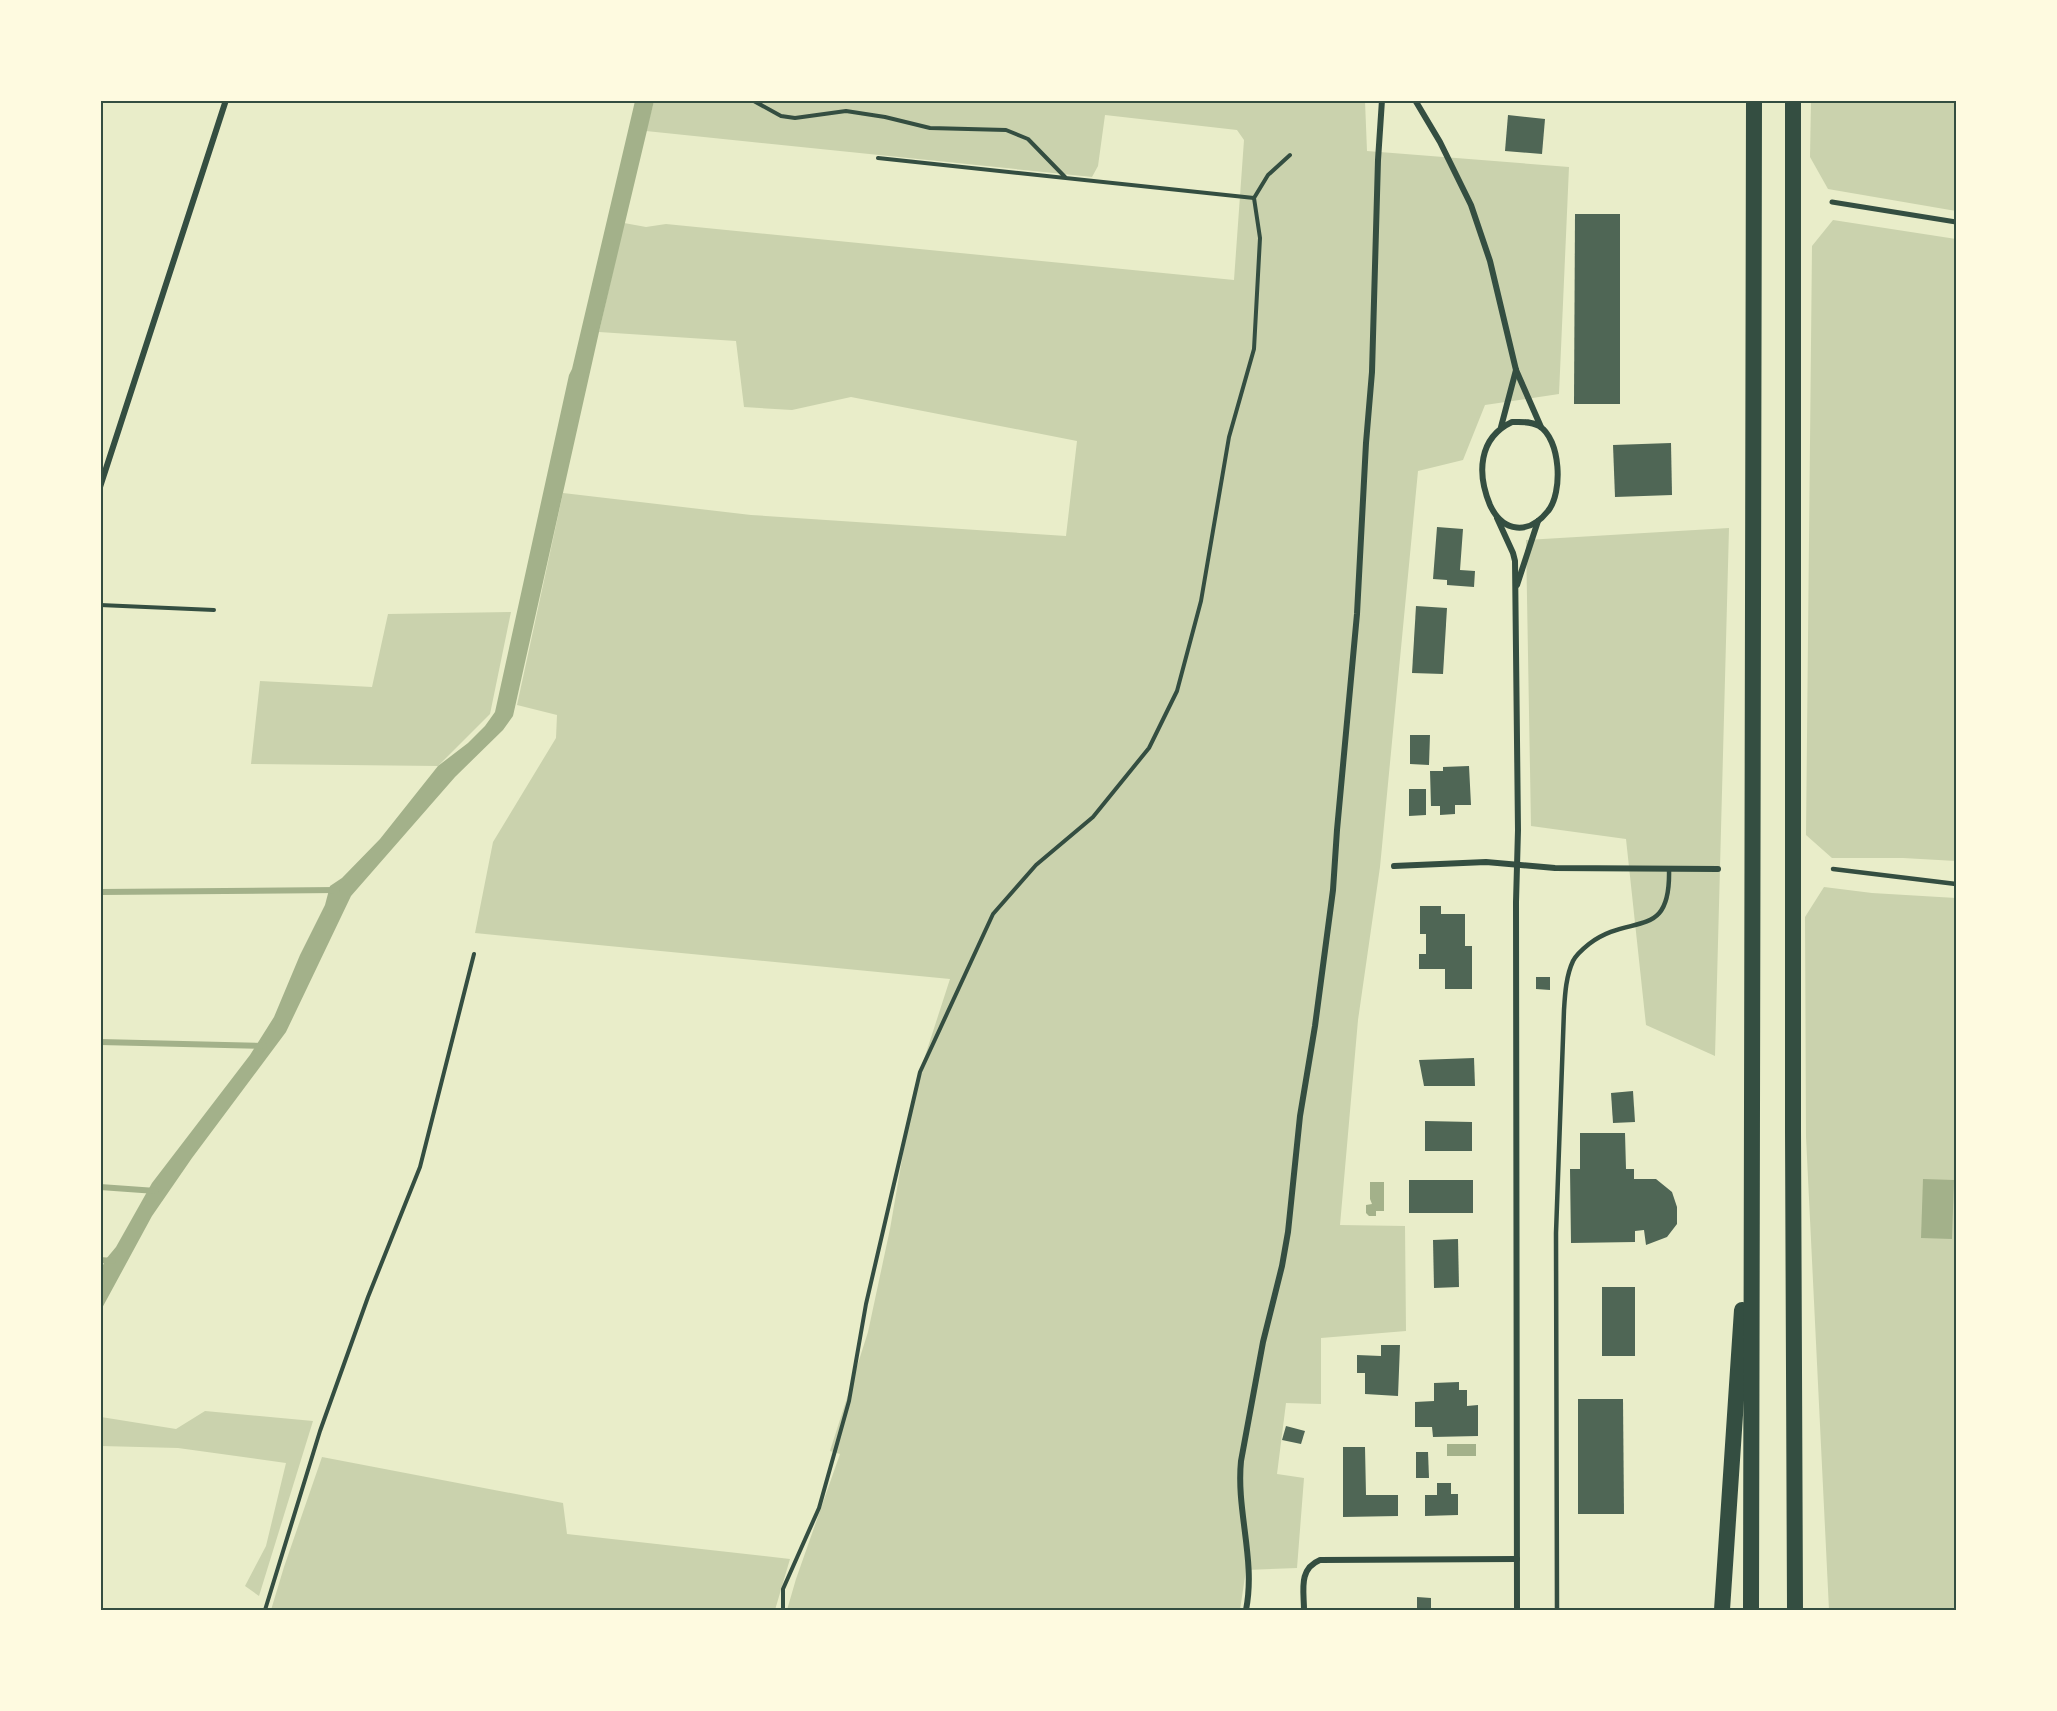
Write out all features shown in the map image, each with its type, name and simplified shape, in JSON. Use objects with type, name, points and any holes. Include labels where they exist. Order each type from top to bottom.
[{"type":"highway","points":[[1751,1611],[1754,100]]},
{"type":"highway","points":[[1793,100],[1792,1143],[1795,1605]]},
{"type":"highway","points":[[1722,1611],[1752,1178]]},
{"type":"street","points":[[100,487],[226,100]]},
{"type":"street","points":[[1246,1611],[1250,1577],[1239,1481],[1241,1461],[1263,1342],[1282,1266],[1299,1116],[1315,1026],[1333,890],[1357,614],[1372,372],[1382,100]]},
{"type":"street","points":[[1415,100],[1440,142],[1471,205],[1490,261],[1516,370],[1557,459],[1558,477],[1555,497],[1549,511],[1529,527],[1508,526],[1497,518]]},
{"type":"street","points":[[1832,202],[1956,222]]},
{"type":"street","points":[[1501,427],[1516,370]]},
{"type":"street","points":[[1517,1611],[1518,830],[1515,591],[1513,553],[1484,488],[1482,468],[1484,452],[1490,438],[1501,427],[1512,422],[1527,422],[1541,427]]},
{"type":"street","points":[[1515,591],[1538,521]]},
{"type":"street","points":[[1394,866],[1486,862],[1555,868],[1718,869]]},
{"type":"street","points":[[1304,1611],[1304,1576],[1311,1564],[1328,1559],[1517,1559]]},
{"type":"lane","points":[[1557,1611],[1556,1233],[1567,980],[1574,959],[1587,945],[1616,930],[1649,921],[1660,913],[1669,892],[1669,869]]},
{"type":"lane","points":[[1833,869],[1956,884]]},
{"type":"path","points":[[752,100],[781,116],[795,118],[846,111],[885,117],[930,128],[1006,130],[1028,139],[1066,178]]},
{"type":"path","points":[[783,1611],[783,1589],[819,1508],[849,1401],[866,1304],[920,1072],[993,914],[1036,864],[1093,818],[1149,748],[1177,691],[1201,601],[1229,437],[1254,349],[1260,238],[1254,198],[1268,175],[1290,155]]},
{"type":"path","points":[[878,158],[1254,198]]},
{"type":"path","points":[[100,605],[214,610]]},
{"type":"path","points":[[265,1611],[320,1431],[368,1297],[420,1167],[474,954]]},
{"type":"shaded area","points":[[635,101],[654,101],[599,332],[513,716],[503,730],[455,777],[351,896],[286,1032],[192,1158],[152,1216],[101,1310],[101,1269],[106,1259],[116,1247],[152,1183],[250,1055],[274,1017],[300,955],[325,905],[330,886],[342,878],[380,839],[438,766],[468,743],[495,712],[569,375]]},
{"type":"shaded area","points":[[654,101],[1365,101],[1367,151],[1569,167],[1559,394],[1485,405],[1463,460],[1418,471],[1380,867],[1358,1020],[1340,1225],[1405,1226],[1406,1331],[1321,1338],[1321,1404],[1286,1403],[1277,1474],[1304,1478],[1297,1568],[1246,1570],[1240,1610],[787,1610],[840,1454],[830,1451],[868,1332],[890,1229],[914,1090],[950,979],[475,933],[493,842],[556,738],[557,715],[517,705],[563,493],[751,515],[1066,536],[1077,441],[851,397],[792,410],[744,407],[736,341],[599,332],[624,223],[646,227],[666,224],[1234,280],[1244,140],[1237,130],[1105,115],[1098,166],[1092,177],[646,131]]},
{"type":"shaded area","points":[[1811,101],[1956,101],[1956,211],[1828,189],[1810,157]]},
{"type":"shaded area","points":[[1833,220],[1956,239],[1956,861],[1832,858],[1806,835],[1812,246]]},
{"type":"shaded area","points":[[1729,528],[1715,1056],[1646,1025],[1626,839],[1531,826],[1526,540]]},
{"type":"shaded area","points":[[511,612],[490,714],[438,766],[251,764],[260,681],[372,687],[388,614]]},
{"type":"shaded area","points":[[1824,887],[1872,893],[1956,898],[1956,1610],[1829,1610],[1806,1137],[1805,917]]},
{"type":"shaded area","points":[[1923,1179],[1954,1180],[1952,1239],[1921,1238]]},
{"type":"shaded area","points":[[1370,1182],[1384,1182],[1384,1211],[1376,1211],[1376,1216],[1369,1216],[1366,1213],[1366,1205],[1372,1204]]},
{"type":"shaded area","points":[[205,1411],[313,1421],[259,1596],[245,1586],[266,1546],[286,1463],[178,1448],[101,1446],[101,1417],[176,1429]]},
{"type":"shaded area","points":[[1447,1444],[1476,1444],[1476,1456],[1447,1456]]},
{"type":"shaded area","points":[[322,1457],[563,1503],[567,1534],[790,1559],[775,1610],[271,1610]]},
{"type":"building","points":[[1651,100],[1668,100],[1668,103],[1651,102]]},
{"type":"building","points":[[1508,115],[1545,119],[1542,154],[1505,151]]},
{"type":"building","points":[[1575,214],[1620,214],[1620,404],[1574,404]]},
{"type":"building","points":[[1671,443],[1672,495],[1615,497],[1613,445]]},
{"type":"building","points":[[1437,527],[1463,529],[1460,570],[1475,571],[1474,587],[1447,585],[1447,580],[1433,579]]},
{"type":"building","points":[[1416,606],[1447,608],[1443,674],[1412,673]]},
{"type":"building","points":[[1410,735],[1430,735],[1429,765],[1410,764]]},
{"type":"building","points":[[1469,766],[1471,805],[1455,805],[1455,814],[1440,815],[1440,806],[1431,806],[1430,771],[1443,771],[1443,767]]},
{"type":"building","points":[[1409,789],[1426,789],[1426,815],[1409,816]]},
{"type":"building","points":[[1420,906],[1441,906],[1441,914],[1465,914],[1465,946],[1472,946],[1472,989],[1445,989],[1445,969],[1419,969],[1419,954],[1426,954],[1426,934],[1420,934]]},
{"type":"building","points":[[1536,977],[1550,977],[1550,990],[1536,989]]},
{"type":"building","points":[[1474,1058],[1475,1086],[1424,1086],[1419,1060]]},
{"type":"building","points":[[1633,1091],[1635,1122],[1613,1123],[1611,1093]]},
{"type":"building","points":[[1425,1121],[1472,1122],[1472,1151],[1425,1151]]},
{"type":"building","points":[[1580,1133],[1625,1133],[1626,1169],[1634,1169],[1634,1179],[1656,1179],[1672,1192],[1677,1207],[1677,1224],[1667,1237],[1646,1245],[1644,1230],[1635,1231],[1635,1242],[1571,1243],[1570,1169],[1580,1169]]},
{"type":"building","points":[[1409,1180],[1473,1180],[1473,1213],[1409,1213]]},
{"type":"building","points":[[1458,1239],[1459,1287],[1434,1288],[1433,1240]]},
{"type":"building","points":[[1602,1287],[1635,1287],[1635,1356],[1602,1356]]},
{"type":"building","points":[[1381,1345],[1400,1345],[1398,1396],[1365,1394],[1365,1373],[1357,1373],[1357,1355],[1381,1356]]},
{"type":"building","points":[[1459,1382],[1459,1390],[1467,1390],[1467,1406],[1478,1405],[1478,1436],[1433,1437],[1432,1427],[1415,1427],[1415,1402],[1434,1401],[1434,1383]]},
{"type":"building","points":[[1578,1399],[1623,1399],[1624,1514],[1578,1514]]},
{"type":"building","points":[[1286,1426],[1305,1431],[1301,1444],[1282,1440]]},
{"type":"building","points":[[1343,1447],[1365,1447],[1366,1495],[1398,1495],[1398,1516],[1343,1517]]},
{"type":"building","points":[[1416,1452],[1428,1452],[1429,1478],[1416,1478]]},
{"type":"building","points":[[1437,1483],[1451,1483],[1451,1494],[1458,1494],[1458,1515],[1425,1516],[1425,1495],[1437,1495]]},
{"type":"building","points":[[1417,1597],[1431,1598],[1431,1610],[1417,1610]]},
{"type":"waterway","points":[[100,892],[337,890]]},
{"type":"waterway","points":[[100,1042],[264,1046]]},
{"type":"waterway","points":[[100,1187],[156,1191]]},
{"type":"waterway","points":[[100,1260],[113,1261]]}]
